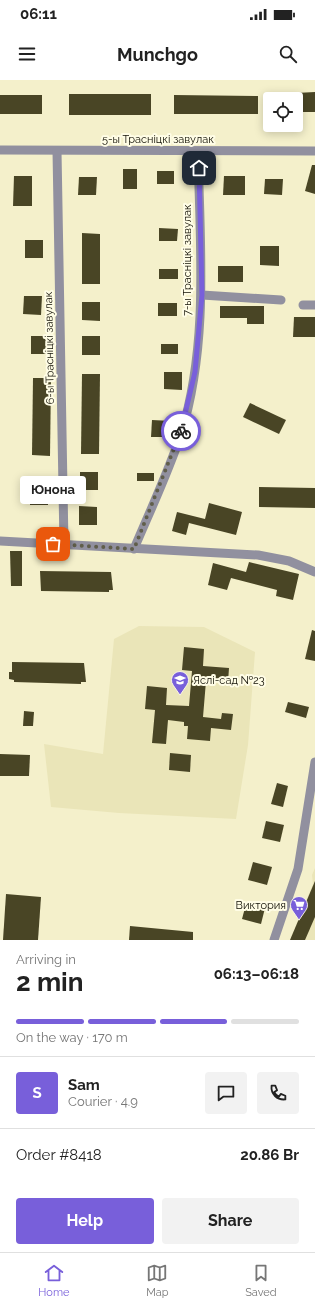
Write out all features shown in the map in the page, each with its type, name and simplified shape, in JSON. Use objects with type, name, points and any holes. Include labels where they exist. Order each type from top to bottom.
[{"type":"street","name":"5-ы Трасніцкі завулак","points":[[0,150],[198,152],[315,151]]},
{"type":"street","name":"6-ы Трасніцкі завулак","points":[[57,151],[64,545]]},
{"type":"street","name":"7-ы Трасніцкі завулак","points":[[134,549],[181,434],[195,372],[202,295],[198,152]]},
{"type":"street","points":[[202,295],[281,300]]},
{"type":"street","points":[[304,305],[315,305]]},
{"type":"street","points":[[0,541],[258,555],[289,561],[315,572]]},
{"type":"street","points":[[274,940],[298,869],[315,762]]},
{"type":"shaded area","name":"Яслі-сад №23","points":[[139,626],[204,627],[255,652],[248,745],[236,819],[119,813],[51,807],[44,744],[103,754],[114,639]]},
{"type":"shaded area","points":[[315,868],[315,940],[290,940],[313,884],[312,875]]},
{"type":"building","points":[[315,92],[315,112],[303,112],[303,93]]},
{"type":"building","points":[[69,94],[151,94],[151,115],[69,115]]},
{"type":"building","points":[[0,95],[42,95],[42,114],[0,114]]},
{"type":"building","points":[[174,95],[258,96],[258,114],[174,114]]},
{"type":"building","points":[[312,165],[315,165],[315,194],[305,191]]},
{"type":"building","points":[[123,169],[137,169],[137,189],[123,189]]},
{"type":"building","points":[[157,171],[174,171],[174,184],[157,184]]},
{"type":"building","points":[[14,176],[32,176],[32,206],[13,206]]},
{"type":"building","points":[[224,176],[245,176],[245,195],[223,195]]},
{"type":"building","points":[[79,177],[97,177],[96,195],[78,195]]},
{"type":"building","points":[[265,179],[283,179],[282,195],[264,194]]},
{"type":"building","points":[[159,228],[178,229],[177,241],[159,241]]},
{"type":"building","points":[[82,233],[100,234],[100,284],[82,284]]},
{"type":"building","points":[[25,240],[43,240],[43,258],[25,258]]},
{"type":"building","points":[[260,246],[279,246],[279,266],[260,265]]},
{"type":"building","points":[[218,266],[243,266],[243,282],[218,282]]},
{"type":"building","points":[[159,269],[178,269],[178,279],[159,279]]},
{"type":"building","points":[[24,296],[42,296],[41,315],[23,314]]},
{"type":"building","points":[[82,302],[100,302],[100,321],[82,320]]},
{"type":"building","points":[[158,303],[177,303],[177,316],[158,316]]},
{"type":"building","points":[[220,306],[264,306],[264,324],[247,324],[247,318],[220,318]]},
{"type":"building","points":[[294,317],[315,317],[315,337],[293,337]]},
{"type":"building","points":[[31,336],[49,336],[49,354],[31,354]]},
{"type":"building","points":[[82,336],[100,336],[100,355],[82,355]]},
{"type":"building","points":[[161,344],[178,344],[178,354],[161,354]]},
{"type":"building","points":[[164,372],[182,372],[182,390],[164,389]]},
{"type":"building","points":[[82,374],[100,374],[99,454],[81,454]]},
{"type":"building","points":[[33,378],[51,378],[50,456],[32,455]]},
{"type":"building","points":[[250,403],[286,420],[279,434],[243,417]]},
{"type":"building","points":[[152,420],[172,421],[172,437],[151,437]]},
{"type":"building","points":[[80,472],[98,472],[98,490],[80,490]]},
{"type":"building","points":[[137,473],[154,473],[154,481],[137,481]]},
{"type":"building","points":[[30,487],[48,487],[48,505],[30,505]]},
{"type":"building","points":[[259,487],[315,488],[315,508],[259,507]]},
{"type":"building","points":[[209,503],[242,512],[236,535],[189,523],[186,535],[172,531],[177,512],[205,519]]},
{"type":"building","points":[[79,506],[97,507],[97,525],[79,525]]},
{"type":"building","points":[[10,551],[22,551],[22,586],[11,586]]},
{"type":"building","points":[[249,562],[299,574],[293,600],[276,596],[277,590],[231,578],[227,590],[208,585],[213,563],[246,572]]},
{"type":"building","points":[[40,571],[111,572],[113,590],[109,590],[109,592],[41,591]]},
{"type":"building","points":[[312,630],[315,631],[315,661],[305,659]]},
{"type":"building","points":[[184,647],[204,649],[203,666],[229,668],[228,682],[206,681],[203,717],[221,719],[222,713],[233,714],[231,730],[211,728],[210,741],[187,739],[188,726],[184,726],[184,722],[168,720],[166,744],[152,743],[155,710],[145,709],[147,686],[167,688],[166,705],[189,706],[192,671],[182,670]]},
{"type":"building","points":[[12,662],[84,663],[86,682],[81,682],[81,684],[14,682],[14,680],[9,679],[9,672],[12,672]]},
{"type":"building","points":[[288,702],[309,707],[306,718],[285,712]]},
{"type":"building","points":[[24,711],[34,712],[33,726],[23,726]]},
{"type":"building","points":[[170,753],[191,755],[190,772],[169,770]]},
{"type":"building","points":[[0,754],[30,755],[29,776],[0,776]]},
{"type":"building","points":[[277,783],[288,786],[283,807],[271,804]]},
{"type":"building","points":[[266,821],[284,825],[280,842],[262,838]]},
{"type":"building","points":[[253,862],[272,867],[267,885],[248,880]]},
{"type":"building","points":[[315,881],[315,917],[305,940],[290,940]]},
{"type":"building","points":[[6,894],[41,897],[38,940],[3,940]]},
{"type":"building","points":[[246,904],[265,908],[261,924],[242,919]]},
{"type":"building","points":[[130,926],[193,932],[193,940],[129,940]]},
{"type":"way so far","points":[[53,544],[134,549],[181,431]]},
{"type":"place","name":"Юнона","points":[[53,544]]},
{"type":"place","name":"Яслі-сад №23","points":[[180,695]]},
{"type":"place","name":"Виктория","points":[[299,920]]},
{"type":"route","points":[[181,431],[195,372],[202,295],[199,168]]}]
